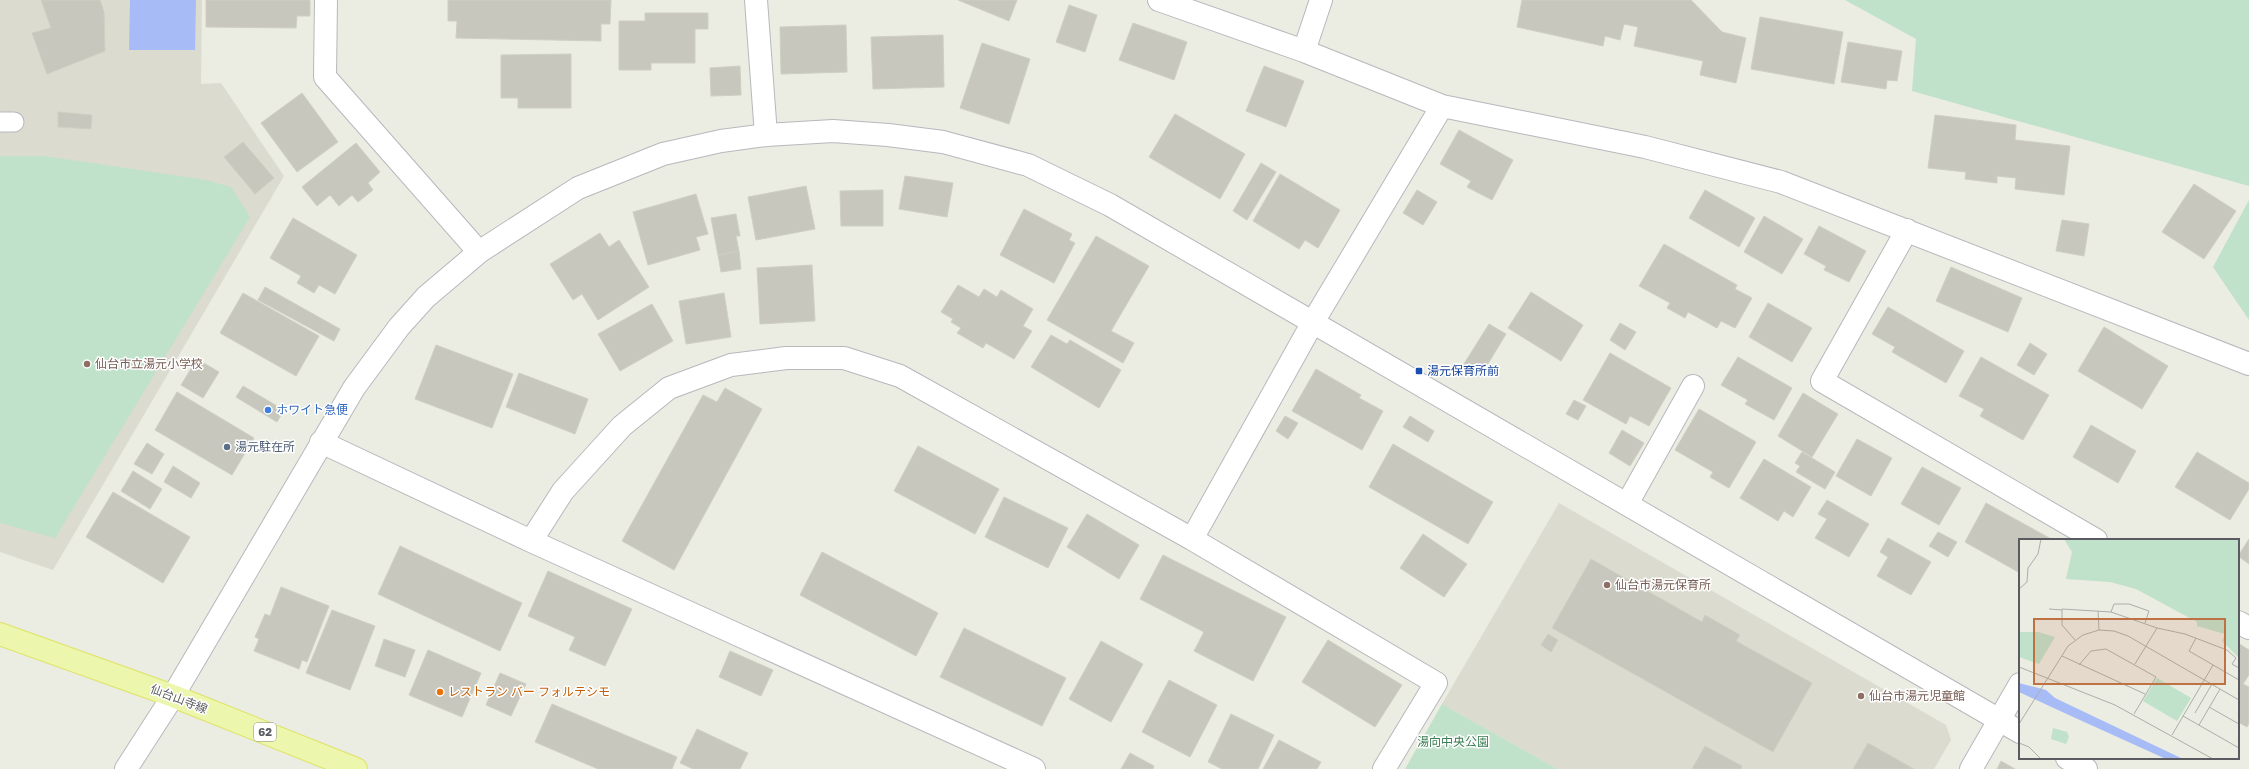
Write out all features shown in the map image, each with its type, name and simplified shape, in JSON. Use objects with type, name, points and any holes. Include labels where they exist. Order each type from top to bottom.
[{"type":"main road","name":"仙台山寺線","points":[[0,634],[173,696],[356,769]]},
{"type":"street","points":[[326,0],[326,77],[479,252]]},
{"type":"street","points":[[756,0],[766,135]]},
{"type":"street","points":[[1159,0],[1304,51],[1442,106],[1646,147],[1781,182],[2249,364]]},
{"type":"street","points":[[1304,51],[1321,0]]},
{"type":"street","points":[[1192,539],[1313,322],[1442,106]]},
{"type":"street","points":[[128,764],[173,696],[354,388],[399,327],[426,297],[479,252],[586,185],[663,154],[720,141],[766,135],[833,131],[888,135],[943,142],[1028,165],[1110,205],[2019,731]]},
{"type":"street","points":[[1907,230],[1822,381],[2094,539]]},
{"type":"street","points":[[531,541],[563,491],[622,426],[669,388],[731,365],[786,358],[844,358],[900,376],[1192,539],[1436,683],[1384,769]]},
{"type":"street","points":[[1627,504],[1693,386]]},
{"type":"street","points":[[321,442],[531,541],[1034,769]]},
{"type":"street","points":[[2239,623],[2249,628]]},
{"type":"street","points":[[1972,769],[2019,686]]},
{"type":"street","points":[[2069,759],[2086,769]]},
{"type":"shaded area","name":"仙台市立湯元小学校","points":[[0,0],[202,0],[201,84],[221,83],[284,176],[53,570],[0,552]]},
{"type":"shaded area","name":"仙台市湯元保育所","points":[[1559,503],[1946,725],[1951,740],[1934,769],[1557,769],[1442,704]]},
{"type":"green space","points":[[1845,0],[2249,0],[2249,186],[1912,91],[1916,39]]},
{"type":"green space","points":[[0,156],[45,156],[206,180],[231,187],[250,217],[55,538],[0,523]]},
{"type":"green space","points":[[2249,200],[2249,320],[2213,267]]},
{"type":"green space","name":"湯向中央公園","points":[[1442,704],[1557,769],[1405,769]]},
{"type":"water","points":[[130,0],[196,0],[195,50],[129,50]]},
{"type":"building","points":[[41,0],[100,0],[104,12],[105,51],[47,74],[32,33],[51,28]]},
{"type":"building","points":[[206,0],[310,0],[310,16],[297,16],[296,28],[206,27]]},
{"type":"building","points":[[448,0],[611,0],[610,24],[601,24],[601,41],[456,38],[457,21],[448,21]]},
{"type":"building","points":[[958,0],[1017,0],[1009,21]]},
{"type":"building","points":[[1522,0],[1691,0],[1722,32],[1746,38],[1736,83],[1700,75],[1703,61],[1634,46],[1638,27],[1624,24],[1620,40],[1605,36],[1603,46],[1517,27]]},
{"type":"building","points":[[1069,5],[1097,15],[1085,52],[1056,42]]},
{"type":"building","points":[[645,13],[708,13],[708,29],[695,29],[695,63],[651,63],[651,70],[619,70],[619,21],[645,21]]},
{"type":"building","points":[[1760,17],[1843,32],[1834,84],[1751,69]]},
{"type":"building","points":[[1133,23],[1187,42],[1174,80],[1119,60]]},
{"type":"building","points":[[846,25],[847,72],[781,74],[780,27]]},
{"type":"building","points":[[943,35],[944,87],[873,89],[871,37]]},
{"type":"building","points":[[1848,42],[1902,51],[1897,81],[1887,80],[1886,89],[1841,82]]},
{"type":"building","points":[[982,43],[1030,59],[1009,124],[960,108]]},
{"type":"building","points":[[571,54],[571,108],[518,108],[518,98],[501,98],[501,55]]},
{"type":"building","points":[[740,66],[741,95],[711,96],[710,68]]},
{"type":"building","points":[[1264,66],[1304,81],[1286,127],[1246,111]]},
{"type":"building","points":[[302,93],[338,142],[297,172],[261,123]]},
{"type":"building","points":[[58,112],[92,115],[91,129],[58,127]]},
{"type":"building","points":[[1175,114],[1245,154],[1220,199],[1149,157]]},
{"type":"building","points":[[1935,115],[2016,125],[2015,140],[2070,146],[2064,195],[2015,189],[2016,178],[1997,176],[1997,183],[1965,179],[1966,172],[1928,168]]},
{"type":"building","points":[[1459,130],[1513,160],[1492,200],[1467,187],[1471,181],[1440,164]]},
{"type":"building","points":[[243,142],[274,178],[255,194],[224,157]]},
{"type":"building","points":[[356,143],[380,172],[368,183],[373,190],[358,202],[352,195],[339,206],[330,195],[317,206],[302,187]]},
{"type":"building","points":[[1261,163],[1276,172],[1247,220],[1233,211]]},
{"type":"building","points":[[1280,174],[1340,210],[1318,248],[1305,240],[1299,249],[1253,221]]},
{"type":"building","points":[[905,176],[953,183],[947,217],[899,209]]},
{"type":"building","points":[[2194,184],[2236,211],[2204,259],[2162,232]]},
{"type":"building","points":[[806,186],[815,229],[756,240],[748,197]]},
{"type":"building","points":[[883,190],[883,226],[841,226],[840,191]]},
{"type":"building","points":[[1417,190],[1437,202],[1423,225],[1403,213]]},
{"type":"building","points":[[1705,190],[1755,218],[1739,247],[1689,218]]},
{"type":"building","points":[[696,194],[708,234],[696,237],[700,250],[648,265],[633,212]]},
{"type":"building","points":[[1024,209],[1072,234],[1069,240],[1075,243],[1054,283],[1000,255]]},
{"type":"building","points":[[736,214],[740,236],[736,236],[739,251],[718,255],[711,218]]},
{"type":"building","points":[[1764,216],[1803,239],[1782,274],[1744,252]]},
{"type":"building","points":[[293,218],[357,255],[335,294],[319,285],[314,293],[297,283],[301,276],[270,258]]},
{"type":"building","points":[[2062,220],[2089,224],[2084,256],[2056,251]]},
{"type":"building","points":[[1819,226],[1866,251],[1849,282],[1824,270],[1826,266],[1804,254]]},
{"type":"building","points":[[600,233],[609,247],[619,240],[649,287],[598,320],[582,294],[573,300],[550,264]]},
{"type":"building","points":[[1096,236],[1149,266],[1111,331],[1134,343],[1123,363],[1047,320]]},
{"type":"building","points":[[1664,244],[1737,285],[1735,289],[1752,298],[1735,328],[1721,321],[1717,328],[1688,312],[1685,318],[1667,308],[1670,303],[1639,286]]},
{"type":"building","points":[[739,251],[741,269],[721,272],[718,255]]},
{"type":"building","points":[[812,265],[815,321],[760,324],[757,268]]},
{"type":"building","points":[[1951,267],[2022,298],[2008,332],[1936,301]]},
{"type":"building","points":[[958,285],[979,297],[984,289],[997,297],[1001,290],[1033,309],[1023,326],[1032,331],[1014,359],[986,343],[983,348],[957,333],[961,328],[951,322],[953,319],[941,312]]},
{"type":"building","points":[[265,287],[340,329],[334,341],[258,300]]},
{"type":"building","points":[[1531,292],[1583,325],[1561,361],[1508,328]]},
{"type":"building","points":[[243,293],[319,336],[296,376],[220,333]]},
{"type":"building","points":[[724,293],[731,337],[686,344],[679,301]]},
{"type":"building","points":[[1768,303],[1812,328],[1792,362],[1749,337]]},
{"type":"building","points":[[652,304],[673,341],[620,371],[598,334]]},
{"type":"building","points":[[1888,307],[1964,351],[1946,383],[1892,352],[1895,347],[1872,334]]},
{"type":"building","points":[[1620,323],[1636,332],[1625,350],[1610,340]]},
{"type":"building","points":[[1489,324],[1506,334],[1480,377],[1462,367]]},
{"type":"building","points":[[2104,327],[2168,366],[2142,409],[2078,371]]},
{"type":"building","points":[[1051,335],[1067,344],[1070,340],[1121,370],[1099,408],[1031,367]]},
{"type":"building","points":[[2030,343],[2047,354],[2034,375],[2017,365]]},
{"type":"building","points":[[436,345],[513,374],[492,428],[415,399]]},
{"type":"building","points":[[1610,353],[1671,388],[1649,426],[1630,416],[1626,424],[1583,400]]},
{"type":"building","points":[[1738,357],[1792,388],[1774,420],[1745,404],[1748,400],[1721,385]]},
{"type":"building","points":[[1981,357],[2049,395],[2023,440],[1980,416],[1984,409],[1959,396]]},
{"type":"building","points":[[197,359],[219,372],[203,398],[181,385]]},
{"type":"building","points":[[1316,369],[1361,395],[1359,398],[1383,411],[1362,450],[1292,411]]},
{"type":"building","points":[[519,373],[588,399],[575,434],[506,407]]},
{"type":"building","points":[[243,386],[284,410],[277,422],[236,397]]},
{"type":"building","points":[[725,388],[762,409],[674,570],[622,541],[703,395],[717,402]]},
{"type":"building","points":[[177,392],[254,438],[232,475],[155,430]]},
{"type":"building","points":[[1803,393],[1838,414],[1812,457],[1778,436]]},
{"type":"building","points":[[1574,400],[1586,406],[1578,420],[1566,414]]},
{"type":"building","points":[[1699,409],[1756,442],[1729,488],[1710,477],[1713,472],[1675,450]]},
{"type":"building","points":[[1285,416],[1298,423],[1288,439],[1276,431]]},
{"type":"building","points":[[1410,416],[1434,431],[1428,442],[1403,427]]},
{"type":"building","points":[[2091,425],[2136,451],[2118,483],[2073,457]]},
{"type":"building","points":[[1622,430],[1644,443],[1630,466],[1609,453]]},
{"type":"building","points":[[1857,439],[1892,458],[1871,496],[1836,476]]},
{"type":"building","points":[[147,443],[164,454],[152,474],[134,464]]},
{"type":"building","points":[[1393,444],[1493,502],[1468,544],[1369,487]]},
{"type":"building","points":[[918,446],[999,489],[975,534],[894,491]]},
{"type":"building","points":[[1802,452],[1835,472],[1825,489],[1796,472],[1800,466],[1795,463]]},
{"type":"building","points":[[2197,452],[2249,483],[2249,489],[2230,520],[2175,487]]},
{"type":"building","points":[[1764,459],[1811,487],[1793,517],[1784,511],[1778,521],[1740,498]]},
{"type":"building","points":[[173,466],[200,483],[191,498],[164,482]]},
{"type":"building","points":[[1922,467],[1961,488],[1939,525],[1901,504]]},
{"type":"building","points":[[133,471],[162,489],[150,509],[121,491]]},
{"type":"building","points":[[113,492],[190,537],[163,583],[86,537]]},
{"type":"building","points":[[1004,497],[1068,528],[1048,568],[985,537]]},
{"type":"building","points":[[1827,500],[1869,524],[1849,557],[1815,538],[1827,519],[1818,514]]},
{"type":"building","points":[[1986,503],[2051,539],[2019,539],[2019,572],[1965,542]]},
{"type":"building","points":[[1087,514],[1139,545],[1119,579],[1067,547]]},
{"type":"building","points":[[1938,532],[1957,542],[1948,557],[1929,546]]},
{"type":"building","points":[[1423,534],[1467,564],[1444,597],[1400,568]]},
{"type":"building","points":[[1888,538],[1931,562],[1911,595],[1877,576],[1888,557],[1880,552]]},
{"type":"building","points":[[2249,539],[2249,564],[2239,557]]},
{"type":"building","points":[[400,546],[522,603],[500,651],[378,594]]},
{"type":"building","points":[[822,552],[938,613],[916,656],[800,595]]},
{"type":"building","points":[[1163,555],[1286,617],[1253,681],[1194,651],[1204,632],[1140,599]]},
{"type":"building","points":[[1591,559],[1702,622],[1705,615],[1740,635],[1736,641],[1812,683],[1773,752],[1552,628]]},
{"type":"building","points":[[548,571],[632,609],[605,666],[569,650],[575,637],[528,616]]},
{"type":"building","points":[[281,587],[329,606],[307,662],[302,660],[299,669],[254,651],[259,639],[255,637],[265,614],[270,616]]},
{"type":"building","points":[[332,610],[375,626],[350,690],[306,673]]},
{"type":"building","points":[[964,628],[1066,678],[1042,726],[940,677]]},
{"type":"building","points":[[1548,634],[1558,640],[1551,652],[1541,645]]},
{"type":"building","points":[[384,639],[415,650],[405,677],[375,666]]},
{"type":"building","points":[[1328,640],[1402,685],[1375,727],[1302,682]]},
{"type":"building","points":[[1101,641],[1143,664],[1111,722],[1069,699]]},
{"type":"building","points":[[2239,644],[2249,650],[2249,675],[2243,684],[2249,687],[2249,723],[2247,727],[2239,723]]},
{"type":"building","points":[[428,650],[481,673],[462,717],[409,695]]},
{"type":"building","points":[[730,651],[773,670],[761,696],[719,677]]},
{"type":"building","points":[[500,673],[526,684],[511,716],[486,705]]},
{"type":"building","points":[[1169,680],[1217,705],[1190,757],[1142,732]]},
{"type":"building","points":[[552,704],[677,757],[672,769],[598,769],[535,742]]},
{"type":"building","points":[[1231,714],[1274,735],[1258,769],[1222,769],[1208,762]]},
{"type":"building","points":[[697,729],[748,753],[740,769],[693,769],[680,763]]},
{"type":"building","points":[[1279,740],[1321,762],[1317,769],[1263,769]]},
{"type":"building","points":[[1868,743],[1914,769],[1853,769]]},
{"type":"building","points":[[1705,746],[1742,766],[1741,769],[1692,769]]},
{"type":"building","points":[[1130,753],[1154,766],[1153,769],[1121,769]]},
{"type":"building","points":[[2001,761],[2015,769],[1997,769]]},
{"type":"place","name":"仙台市立湯元小学校","points":[[87,364]]},
{"type":"place","name":"湯元保育所前","points":[[1419,371]]},
{"type":"place","name":"ホワイト急便","points":[[268,410]]},
{"type":"place","name":"湯元駐在所","points":[[227,447]]},
{"type":"place","name":"仙台市湯元保育所","points":[[1607,585]]},
{"type":"place","name":"レストラン バー フォルテシモ","points":[[440,692]]},
{"type":"place","name":"仙台市湯元児童館","points":[[1861,696]]}]
